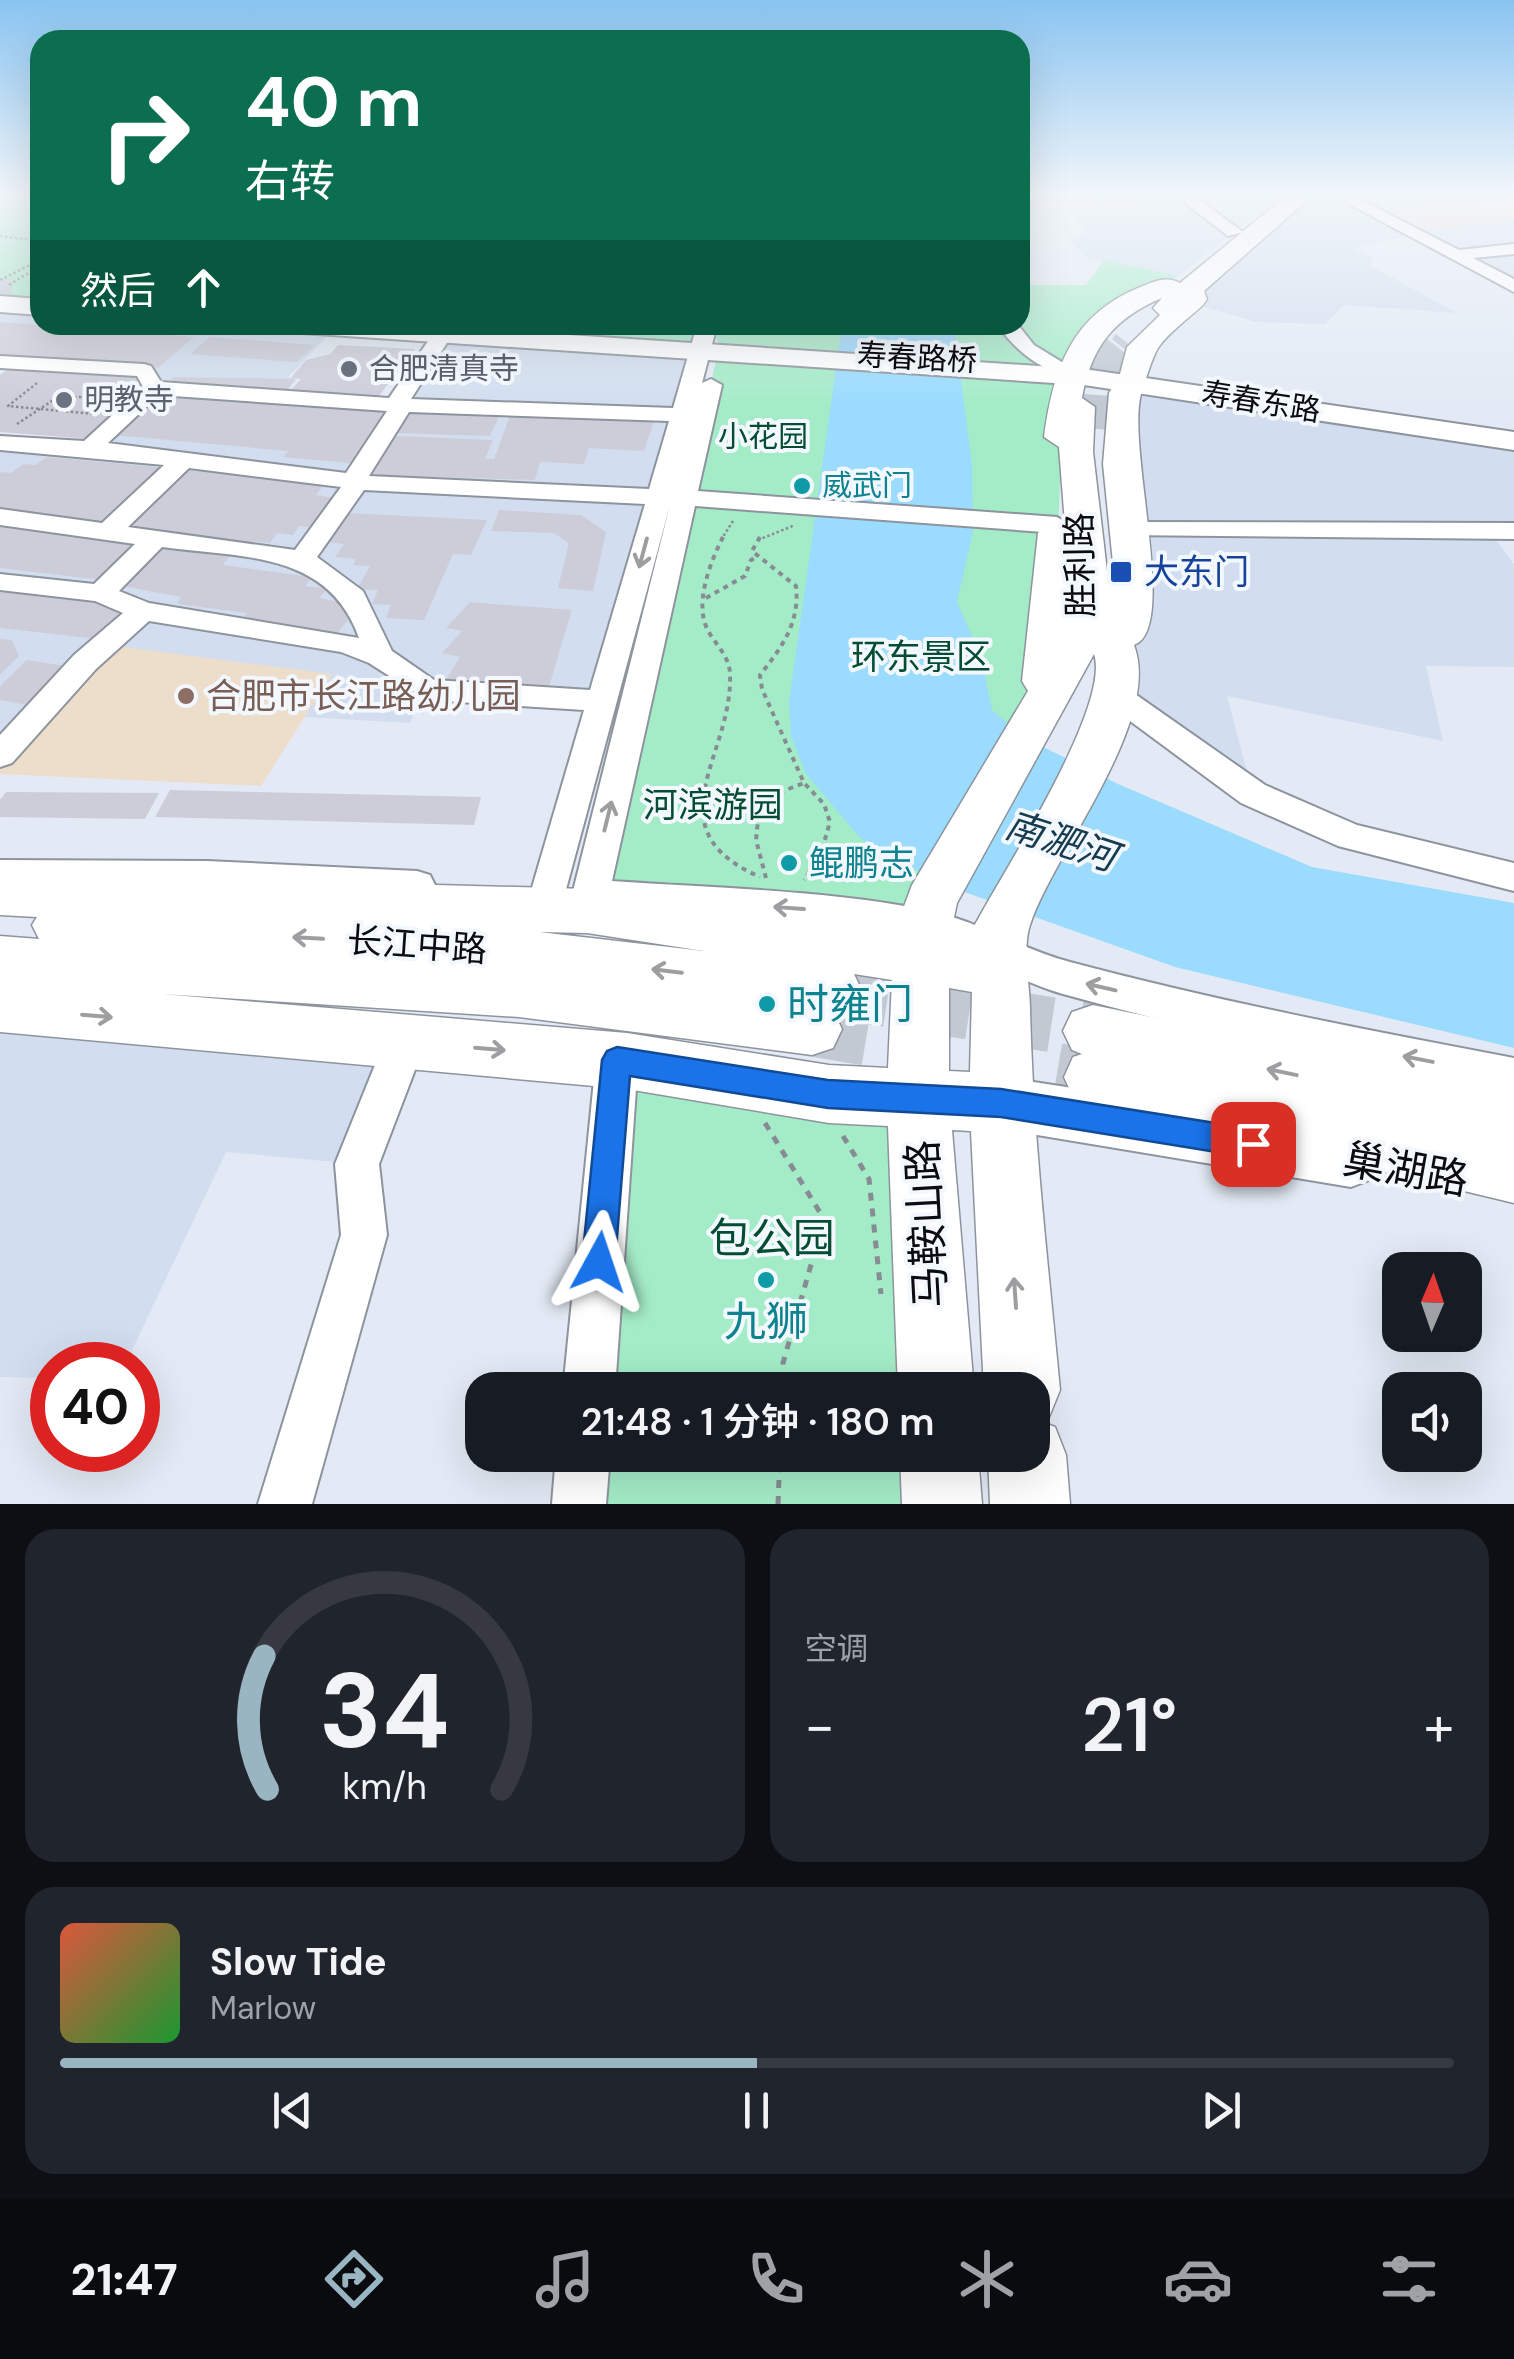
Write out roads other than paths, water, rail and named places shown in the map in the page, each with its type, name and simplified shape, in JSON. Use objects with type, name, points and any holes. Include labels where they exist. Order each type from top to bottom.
[{"type":"highway","points":[[1021,1372],[1001,1103],[1000,950],[1099,743],[1136,590],[1120,433],[1126,358],[1178,287],[1199,266]]},
{"type":"highway","points":[[1041,714],[1057,565],[1062,428],[1076,389],[1084,336],[1123,302],[1178,287],[1206,266]]},
{"type":"highway","points":[[1126,358],[1142,348],[1193,299],[1178,287]]},
{"type":"highway","name":"胜利路","points":[[1076,389],[1116,678]]},
{"type":"highway","name":"胜利路","points":[[928,923],[1079,643],[1086,609],[1085,526],[1074,466],[1076,389]]},
{"type":"highway","points":[[0,894],[568,901],[928,923],[1000,950]]},
{"type":"highway","name":"长江中路","points":[[0,922],[480,948],[823,1010],[519,992],[6,996]]},
{"type":"highway","name":"马鞍山路","points":[[928,923],[918,1102],[935,1372]]},
{"type":"highway","points":[[6,996],[405,1042],[617,1060],[828,1094],[918,1102],[1001,1103]]},
{"type":"highway","points":[[1514,1122],[1094,1054],[1514,1172]]},
{"type":"highway","points":[[941,1472],[942,1504]]},
{"type":"highway","points":[[1028,1472],[1030,1504]]},
{"type":"main road","points":[[0,293],[30,298]]},
{"type":"main road","points":[[0,304],[30,306]]},
{"type":"main road","name":"寿春路桥","points":[[560,335],[709,341],[826,356],[1007,368]]},
{"type":"main road","name":"寿春东路","points":[[1126,358],[1514,441]]},
{"type":"main road","name":"寿春东路","points":[[1007,368],[1076,389],[1126,358],[1514,428]]},
{"type":"main road","name":"巢湖路","points":[[1001,1103],[1514,1188]]},
{"type":"street","points":[[1482,266],[1514,282]]},
{"type":"street","points":[[1488,266],[1514,282]]},
{"type":"street","points":[[302,559],[355,481],[432,335]]},
{"type":"street","points":[[1015,335],[1076,389]]},
{"type":"street","points":[[568,901],[602,702],[672,495],[681,416],[709,341]]},
{"type":"street","points":[[568,901],[709,341]]},
{"type":"street","points":[[1,363],[144,370],[154,388]]},
{"type":"street","points":[[90,448],[154,388],[398,405],[681,416]]},
{"type":"street","points":[[3,438],[355,481],[810,503],[1057,525]]},
{"type":"street","points":[[109,531],[184,459]]},
{"type":"street","points":[[0,517],[302,559],[342,582],[360,601],[379,656]]},
{"type":"street","points":[[1128,530],[1514,531]]},
{"type":"street","points":[[101,593],[157,537]]},
{"type":"street","points":[[0,582],[101,593],[142,611],[347,644],[379,656],[428,690],[602,702]]},
{"type":"street","points":[[0,754],[84,662],[142,611]]},
{"type":"street","points":[[1116,678],[1253,794],[1350,837],[1514,877]]},
{"type":"street","points":[[0,874],[206,875],[568,901],[778,891],[928,923]]},
{"type":"street","points":[[1000,950],[1061,977],[1367,1049],[1514,1077]]},
{"type":"street","points":[[286,1504],[364,1235],[357,1164],[405,1042]]},
{"type":"street","points":[[590,1372],[617,1060]]},
{"type":"street","points":[[580,1504],[582,1472]]},
{"type":"water","name":"南淝河","points":[[841,335],[955,335],[972,465],[973,532],[957,602],[981,656],[992,710],[1023,737],[1118,784],[1312,867],[1514,903],[1514,1048],[1175,967],[942,884],[860,838],[806,774],[791,737],[789,702]]},
{"type":"tunnel","points":[[0,287],[12,288]]},
{"type":"tunnel","points":[[1122,347],[1126,342]]},
{"type":"tunnel","points":[[1098,429],[1102,373],[1124,345]]},
{"type":"tunnel","points":[[833,991],[1093,1031]]},
{"type":"tunnel","points":[[812,1029],[1095,1077]]},
{"type":"place","name":"合肥清真寺","points":[[349,369]]},
{"type":"place","name":"明教寺","points":[[64,400]]},
{"type":"place","name":"威武门","points":[[802,486]]},
{"type":"place","name":"大东门","points":[[1121,572]]},
{"type":"place","name":"合肥市长江路幼儿园","points":[[186,696]]},
{"type":"place","name":"鲲鹏志","points":[[789,863]]},
{"type":"place","name":"时雍门","points":[[767,1004]]},
{"type":"place","name":"九狮","points":[[766,1280]]},
{"type":"park label","name":"小花园","points":[[763,437]]},
{"type":"park label","name":"环东景区","points":[[921,657]]},
{"type":"park label","name":"河滨游园","points":[[713,805]]},
{"type":"park label","name":"包公园","points":[[772,1238]]}]
